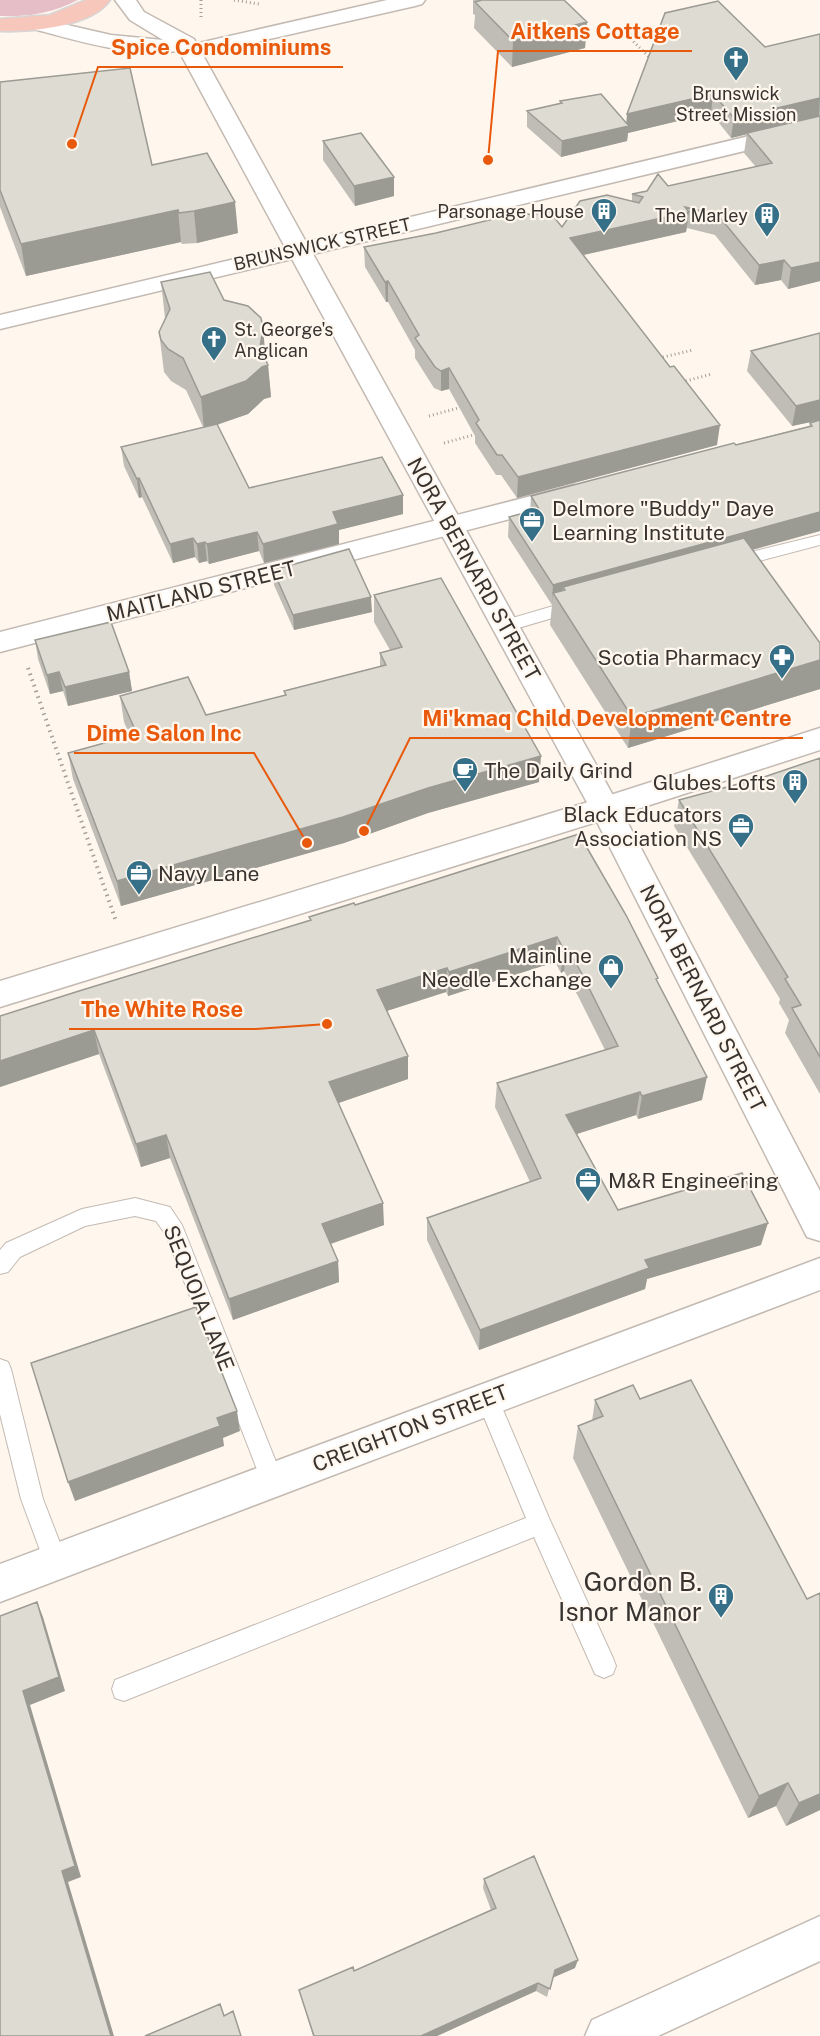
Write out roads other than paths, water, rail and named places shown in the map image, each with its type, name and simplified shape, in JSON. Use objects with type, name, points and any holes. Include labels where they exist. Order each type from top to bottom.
[{"type":"main road","points":[[0,26],[37,24],[66,17],[100,0]]},
{"type":"street","points":[[125,0],[137,15],[188,48]]},
{"type":"street","points":[[37,24],[104,42],[188,48],[415,0]]},
{"type":"street","name":"NORA BERNARD STREET","points":[[188,48],[605,808],[820,1226]]},
{"type":"street","name":"BRUNSWICK STREET","points":[[0,322],[820,126]]},
{"type":"street","name":"MAITLAND STREET","points":[[9,639],[154,604],[600,488]]},
{"type":"street","points":[[0,994],[605,808],[820,739]]},
{"type":"street","name":"CREIGHTON STREET","points":[[0,1583],[820,1274]]},
{"type":"street","points":[[608,2036],[820,1938]]},
{"type":"lane","points":[[715,567],[820,540]]},
{"type":"lane","points":[[506,626],[595,600]]},
{"type":"lane","name":"SEQUOIA LANE","points":[[0,1265],[13,1250],[82,1218],[135,1207],[163,1213],[175,1231],[273,1482]]},
{"type":"lane","points":[[0,1368],[32,1499],[55,1561]]},
{"type":"lane","points":[[487,1398],[540,1524],[604,1666]]},
{"type":"lane","points":[[124,1689],[540,1524]]},
{"type":"place","name":"Brunswick Street Mission","points":[[736,82]]},
{"type":"place","name":"Spice Condominiums","points":[[72,144]]},
{"type":"place","name":"Aitkens Cottage","points":[[488,160]]},
{"type":"place","name":"Parsonage House","points":[[604,234]]},
{"type":"place","name":"The Marley","points":[[767,238]]},
{"type":"place","name":"St. George's Anglican","points":[[214,362]]},
{"type":"place","name":"Delmore \"Buddy\" Daye Learning Institute","points":[[532,543]]},
{"type":"place","name":"Scotia Pharmacy","points":[[782,680]]},
{"type":"place","name":"The Daily Grind","points":[[465,793]]},
{"type":"place","name":"Glubes Lofts","points":[[795,805]]},
{"type":"place","name":"Mi'kmaq Child Development Centre","points":[[364,831]]},
{"type":"place","name":"Dime Salon Inc","points":[[307,843]]},
{"type":"place","name":"Black Educators Association NS","points":[[741,849]]},
{"type":"place","name":"Navy Lane","points":[[139,896]]},
{"type":"place","name":"Mainline Needle Exchange","points":[[611,990]]},
{"type":"place","name":"The White Rose","points":[[327,1024]]},
{"type":"place","name":"M&R Engineering","points":[[588,1203]]},
{"type":"place","name":"Gordon B. Isnor Manor","points":[[721,1619]]}]
